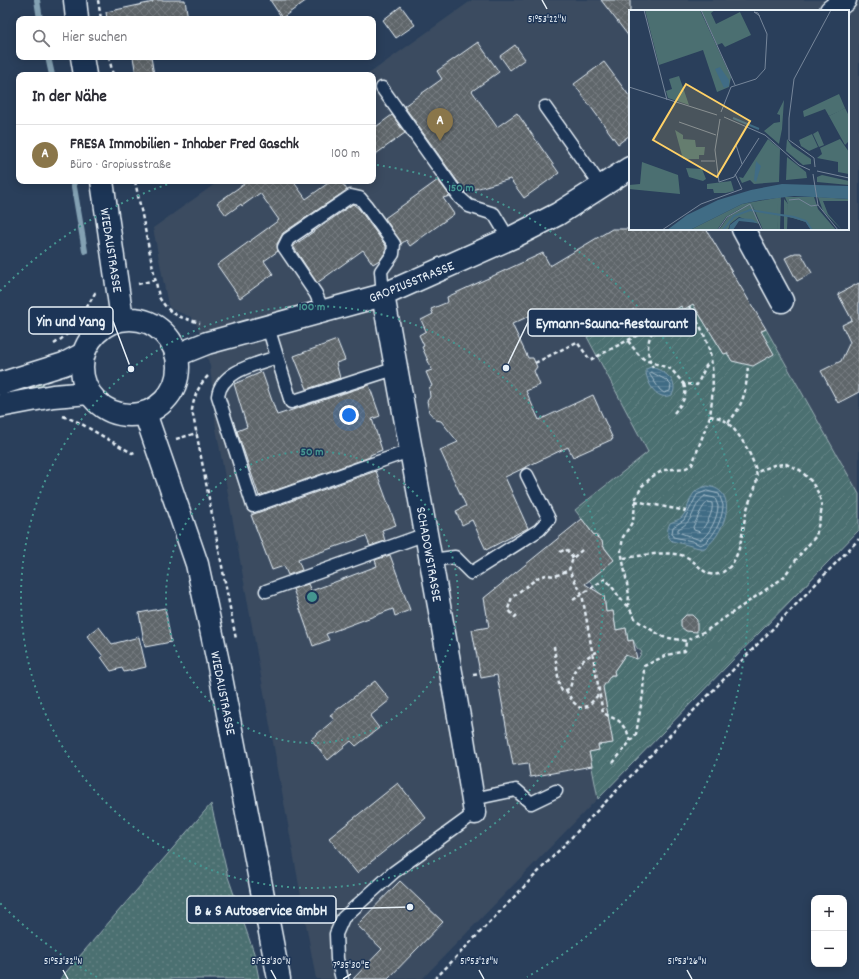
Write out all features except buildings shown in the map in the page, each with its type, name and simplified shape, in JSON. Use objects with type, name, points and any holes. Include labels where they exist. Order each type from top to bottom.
[{"type":"street","points":[[75,0],[77,16]]},
{"type":"street","points":[[832,10],[845,0]]},
{"type":"street","points":[[82,60],[84,72]]},
{"type":"street","name":"GROPIUSSTRASSE","points":[[177,355],[208,343],[383,295],[509,239],[558,214],[629,169]]},
{"type":"street","name":"WIEDAUSTRASSE","points":[[102,184],[122,319]]},
{"type":"street","points":[[744,230],[782,301]]},
{"type":"street","name":"SCHADOWSTRASSE","points":[[383,295],[412,450],[474,806]]},
{"type":"street","points":[[122,319],[136,319],[156,327],[171,342],[177,355],[178,369],[175,384],[169,396],[158,407],[145,413],[130,415],[114,413],[100,405],[89,393],[83,379],[83,354],[94,335],[112,322],[122,319]]},
{"type":"street","points":[[0,384],[64,364],[83,354]]},
{"type":"street","points":[[0,406],[67,394],[89,393]]},
{"type":"street","name":"WIEDAUSTRASSE","points":[[145,413],[197,564],[218,662],[280,979]]},
{"type":"lane","points":[[382,88],[460,198],[470,206],[494,214],[509,239]]},
{"type":"lane","points":[[545,107],[601,186]]},
{"type":"lane","points":[[323,311],[316,294],[284,248],[288,239],[351,196],[360,198],[394,244],[393,254],[381,271],[383,295]]},
{"type":"lane","points":[[268,327],[291,402],[397,368]]},
{"type":"lane","points":[[277,357],[232,375],[223,384],[218,392],[253,506],[412,450]]},
{"type":"lane","points":[[431,560],[455,557],[471,573],[539,530],[549,519],[528,475]]},
{"type":"lane","points":[[266,591],[426,534]]},
{"type":"lane","points":[[342,979],[337,959],[336,934],[343,918],[394,872],[474,806],[516,790],[531,803],[556,791]]},
{"type":"path","points":[[98,0],[101,16]]},
{"type":"path","points":[[110,60],[112,72]]},
{"type":"path","points":[[136,184],[160,297],[166,308],[177,316],[201,323],[208,343]]},
{"type":"path","points":[[628,606],[629,595],[624,558],[621,550],[622,537],[633,520],[635,502],[642,486],[653,476],[664,470],[686,468],[692,465],[710,416],[712,362],[704,331],[688,306]]},
{"type":"path","points":[[535,363],[577,342],[590,360],[656,326],[670,326],[694,316]]},
{"type":"path","points":[[653,368],[648,354],[649,335],[656,326]]},
{"type":"path","points":[[628,341],[639,355],[651,362],[671,369],[684,384],[686,390],[685,399],[674,413]]},
{"type":"path","points":[[684,384],[697,385],[706,366],[712,362]]},
{"type":"path","points":[[728,423],[736,414],[743,400],[747,387],[748,365]]},
{"type":"path","points":[[196,433],[192,410],[194,396],[202,382],[210,373]]},
{"type":"path","points":[[624,558],[669,554],[684,556],[695,562],[703,571],[713,575],[722,572],[732,565],[740,548],[748,507],[756,484],[757,472],[750,455],[728,423],[721,418],[710,416]]},
{"type":"path","points":[[573,600],[605,579],[612,585],[622,602],[628,606],[636,620],[663,637],[686,641],[707,630],[783,578],[816,536],[822,508],[819,494],[811,481],[800,470],[786,464],[774,465],[757,472]]},
{"type":"path","points":[[635,502],[686,511]]},
{"type":"path","points":[[435,979],[859,539]]},
{"type":"path","points":[[560,552],[566,549],[573,558]]},
{"type":"path","points":[[582,550],[573,558],[569,570],[582,594],[604,713],[619,721],[627,731],[630,741]]},
{"type":"path","points":[[517,615],[515,617],[508,609],[512,597],[540,576],[546,574],[555,576],[569,570]]},
{"type":"path","points":[[612,763],[636,734],[640,714],[644,666],[667,655],[685,651],[686,641]]},
{"type":"path","points":[[554,646],[559,684],[562,690],[566,690],[573,702],[580,708],[588,706],[600,693]]},
{"type":"path","points":[[566,690],[569,689],[572,684],[572,676],[576,668],[594,653],[600,651]]},
{"type":"shaded area","points":[[472,0],[859,0],[859,530],[422,979],[316,979],[216,428],[210,366],[197,325],[191,317],[171,309],[168,305],[153,228],[215,184],[376,184],[376,72],[371,72]]},
{"type":"green space","points":[[693,304],[724,354],[766,329],[859,494],[859,530],[598,799],[589,752],[599,750],[598,745],[612,743],[601,677],[615,675],[614,671],[626,654],[638,659],[642,652],[637,648],[633,640],[628,641],[626,628],[616,630],[613,611],[606,612],[604,596],[598,592],[589,580],[614,560],[602,544],[602,541],[598,539],[598,536],[594,535],[575,510],[648,452],[587,337],[634,309],[639,316],[646,312],[650,318],[656,315],[657,317],[669,311],[670,313],[681,306]]},
{"type":"green space","points":[[43,381],[45,390],[13,395],[12,391]]},
{"type":"green space","points":[[211,804],[228,877],[254,953],[259,979],[60,979]]},
{"type":"water","points":[[651,367],[665,373],[672,381],[674,390],[672,395],[662,396],[653,389],[648,381],[646,373],[646,369]]},
{"type":"water","points":[[707,486],[718,489],[724,496],[726,505],[726,515],[717,535],[703,549],[672,541],[668,532],[670,523],[682,517],[693,494],[696,491]]},
{"type":"waterway","points":[[37,0],[40,16]]},
{"type":"waterway","points":[[49,60],[51,72]]},
{"type":"waterway","points":[[74,184],[85,251]]},
{"type":"place","name":"FRESA Immobilien - Inhaber Fred Gaschk","points":[[440,141]]},
{"type":"place","name":"Eymann-Sauna-Restaurant","points":[[506,368]]},
{"type":"place","name":"Yin und Yang","points":[[131,369]]},
{"type":"place","name":"B & S Autoservice GmbH","points":[[410,907]]}]
